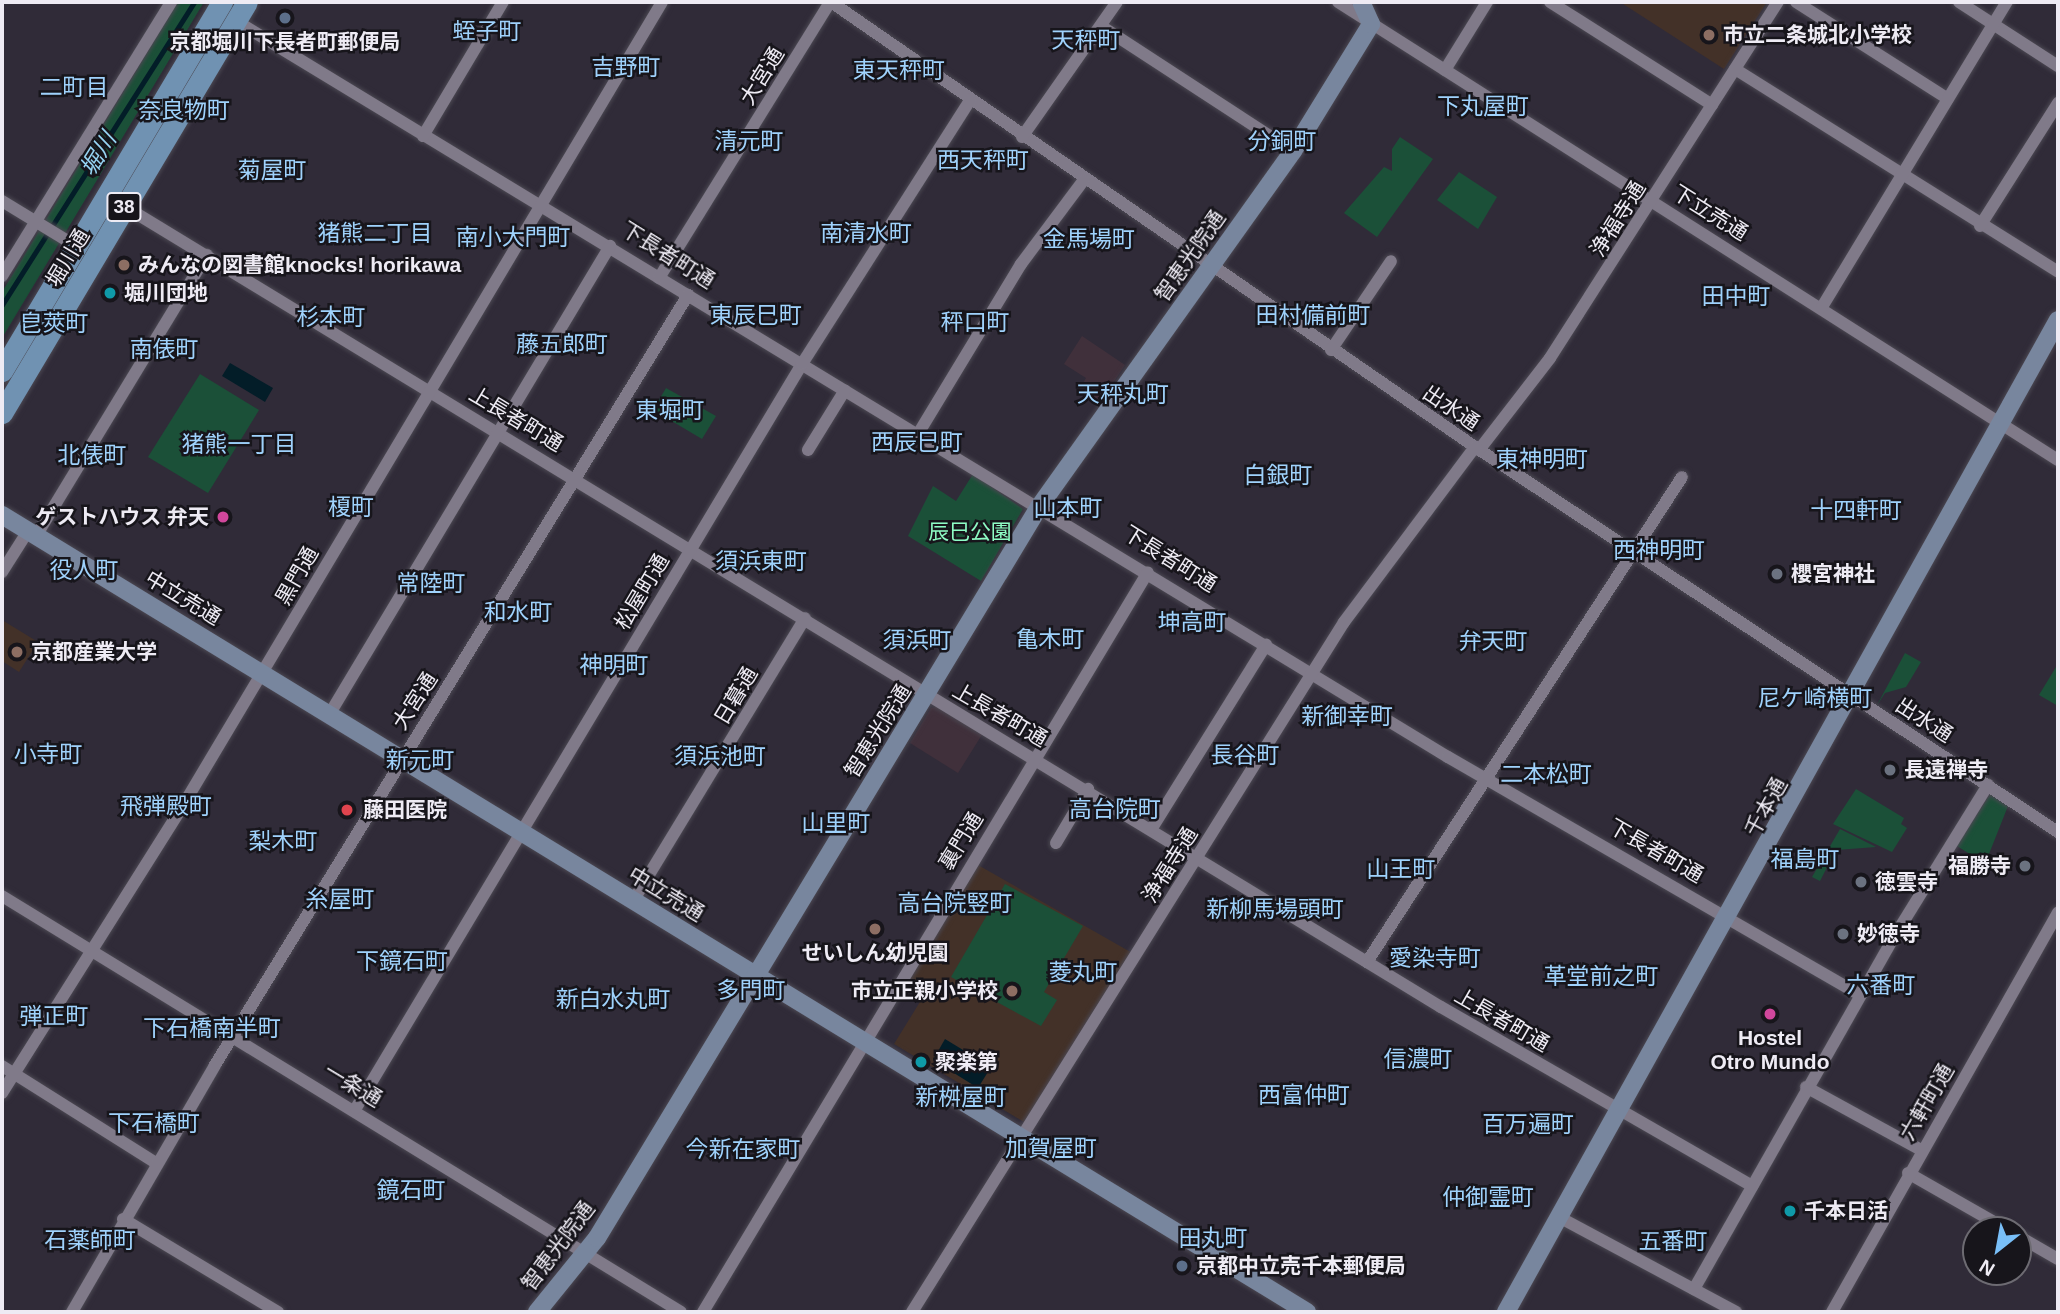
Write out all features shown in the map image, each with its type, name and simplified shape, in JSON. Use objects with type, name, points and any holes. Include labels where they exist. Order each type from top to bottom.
[{"type":"main road","name":"堀川通","points":[[2,413],[247,2]]},
{"type":"main road","name":"堀川通","points":[[2,371],[69,242],[217,4]]},
{"type":"street","points":[[2,276],[38,224],[171,2]]},
{"type":"street","points":[[423,136],[503,2]]},
{"type":"street","name":"黒門通","points":[[2,1093],[262,673],[662,2]]},
{"type":"street","name":"出水通","points":[[831,2],[1210,268],[2058,832]]},
{"type":"street","name":"大宮通","points":[[659,278],[831,2]]},
{"type":"street","points":[[1022,137],[1117,2]]},
{"type":"street","name":"下立売通","points":[[1338,2],[1822,307],[2058,460]]},
{"type":"street","points":[[1362,2],[1371,24]]},
{"type":"street","points":[[1446,70],[1487,2]]},
{"type":"street","points":[[1550,2],[1712,105]]},
{"type":"street","name":"浄福寺通","points":[[912,1312],[1312,673],[1477,448],[1550,358],[1778,2]]},
{"type":"street","points":[[1796,2],[1948,99]]},
{"type":"street","points":[[1959,2],[2058,66]]},
{"type":"street","points":[[1822,307],[2007,2]]},
{"type":"street","name":"下長者町通","points":[[217,4],[236,21],[423,136],[543,204],[659,278],[1487,779],[1860,995]]},
{"type":"street","name":"智恵光院通","points":[[537,1312],[584,1252],[1040,507],[1293,151],[1371,24]]},
{"type":"street","points":[[1101,26],[1293,151]]},
{"type":"street","points":[[1735,69],[1901,178],[2058,272]]},
{"type":"street","name":"松屋町通","points":[[356,1108],[802,364],[970,100]]},
{"type":"street","points":[[1980,226],[2058,103]]},
{"type":"street","points":[[918,434],[1021,264],[1083,181]]},
{"type":"street","points":[[2,201],[69,242]]},
{"type":"street","name":"上長者町通","points":[[124,206],[692,547],[927,695],[1088,789],[1367,962],[1752,1186]]},
{"type":"street","points":[[330,715],[610,246]]},
{"type":"street","points":[[2,572],[32,534],[207,255]]},
{"type":"street","points":[[1331,349],[1391,261]]},
{"type":"street","name":"大宮通","points":[[72,1312],[123,1219],[233,1035],[688,295]]},
{"type":"street","name":"千本通","points":[[1506,1312],[1854,696],[1998,420],[2058,320]]},
{"type":"street","points":[[808,450],[845,390]]},
{"type":"street","points":[[1367,962],[1682,477]]},
{"type":"street","name":"中立売通","points":[[2,516],[1307,1312]]},
{"type":"street","name":"裏門通","points":[[703,1312],[864,1040],[1148,572]]},
{"type":"street","name":"日暮通","points":[[633,901],[805,618]]},
{"type":"street","points":[[1152,828],[1266,645]]},
{"type":"street","points":[[1694,1289],[1806,1087],[1988,785]]},
{"type":"street","points":[[1056,843],[1088,789]]},
{"type":"street","name":"一条通","points":[[2,897],[356,1108],[681,1312]]},
{"type":"street","name":"六軒町通","points":[[1832,1312],[1908,1173],[2058,912]]},
{"type":"street","points":[[2,1066],[156,1163]]},
{"type":"street","points":[[1806,1087],[1922,1150]]},
{"type":"street","points":[[1908,1173],[1983,1216]]},
{"type":"street","points":[[1559,1217],[1736,1312]]},
{"type":"street","points":[[123,1219],[278,1312]]},
{"type":"street","points":[[2032,1244],[2058,1259]]},
{"type":"shaded area","name":"市立二条城北小学校","points":[[1620,2],[1767,2],[1724,69]]},
{"type":"shaded area","points":[[1082,336],[1125,365],[1099,404],[1079,390],[1086,378],[1064,364]]},
{"type":"shaded area","name":"京都産業大学","points":[[2,620],[38,642],[19,672],[2,661]]},
{"type":"shaded area","points":[[939,706],[983,733],[958,773],[910,743],[931,708]]},
{"type":"shaded area","name":"市立正親小学校","points":[[978,865],[1134,954],[1024,1122],[894,1044],[923,997],[902,984]]},
{"type":"green space","points":[[178,2],[204,2],[2,338],[2,292]]},
{"type":"green space","points":[[1400,137],[1433,159],[1377,237],[1344,213],[1384,167],[1392,171],[1392,149]]},
{"type":"green space","points":[[1459,172],[1497,197],[1478,229],[1437,200]]},
{"type":"green space","points":[[200,374],[259,410],[208,493],[148,457]]},
{"type":"green space","points":[[666,388],[716,416],[702,439],[653,410]]},
{"type":"green space","name":"辰巳公園","points":[[973,474],[1023,509],[981,581],[908,536],[933,486],[956,501]]},
{"type":"green space","points":[[1905,653],[1921,662],[1906,687],[1885,693],[1876,707]]},
{"type":"green space","points":[[2056,667],[2058,668],[2058,706],[2039,695]]},
{"type":"green space","points":[[1856,789],[1904,818],[1901,824],[1907,828],[1892,852],[1833,824]]},
{"type":"green space","points":[[1990,794],[2008,806],[1989,854],[2000,861],[1995,870],[1957,846]]},
{"type":"green space","points":[[1840,829],[1876,847],[1836,850],[1820,881],[1812,877]]},
{"type":"green space","points":[[1005,884],[1083,926],[1044,992],[1057,1000],[1041,1026],[951,977]]},
{"type":"water","points":[[230,363],[273,388],[265,402],[222,376]]},
{"type":"water","points":[[945,1039],[991,1067],[978,1088],[933,1060]]},
{"type":"waterway","name":"堀川","points":[[2,305],[194,2]]},
{"type":"place","name":"京都堀川下長者町郵便局","points":[[285,18]]},
{"type":"place","name":"市立二条城北小学校","points":[[1709,35]]},
{"type":"place","name":"みんなの図書館knocks! horikawa","points":[[124,265]]},
{"type":"place","name":"堀川団地","points":[[110,293]]},
{"type":"place","name":"ゲストハウス 弁天","points":[[223,517]]},
{"type":"place","name":"櫻宮神社","points":[[1777,574]]},
{"type":"place","name":"京都産業大学","points":[[17,652]]},
{"type":"place","name":"長遠禅寺","points":[[1890,770]]},
{"type":"place","name":"藤田医院","points":[[347,810]]},
{"type":"place","name":"福勝寺","points":[[2025,866]]},
{"type":"place","name":"徳雲寺","points":[[1861,882]]},
{"type":"place","name":"せいしん幼児園","points":[[875,929]]},
{"type":"place","name":"妙徳寺","points":[[1843,934]]},
{"type":"place","name":"市立正親小学校","points":[[1012,991]]},
{"type":"place","name":"Hostel Otro Mundo","points":[[1770,1014]]},
{"type":"place","name":"聚楽第","points":[[921,1062]]},
{"type":"place","name":"千本日活","points":[[1790,1211]]},
{"type":"place","name":"京都中立売千本郵便局","points":[[1182,1266]]},
{"type":"district","name":"蛭子町","points":[[487,31]]},
{"type":"district","name":"天秤町","points":[[1086,40]]},
{"type":"district","name":"吉野町","points":[[626,67]]},
{"type":"district","name":"東天秤町","points":[[899,70]]},
{"type":"district","name":"二町目","points":[[74,87]]},
{"type":"district","name":"下丸屋町","points":[[1483,106]]},
{"type":"district","name":"奈良物町","points":[[184,110]]},
{"type":"district","name":"清元町","points":[[749,141]]},
{"type":"district","name":"分銅町","points":[[1282,141]]},
{"type":"district","name":"西天秤町","points":[[983,160]]},
{"type":"district","name":"菊屋町","points":[[272,170]]},
{"type":"district","name":"猪熊二丁目","points":[[375,233]]},
{"type":"district","name":"南清水町","points":[[866,233]]},
{"type":"district","name":"南小大門町","points":[[513,237]]},
{"type":"district","name":"金馬場町","points":[[1089,239]]},
{"type":"district","name":"田中町","points":[[1736,296]]},
{"type":"district","name":"東辰巳町","points":[[756,315]]},
{"type":"district","name":"田村備前町","points":[[1313,315]]},
{"type":"district","name":"杉本町","points":[[331,317]]},
{"type":"district","name":"秤口町","points":[[975,322]]},
{"type":"district","name":"皀莢町","points":[[54,323]]},
{"type":"district","name":"藤五郎町","points":[[562,344]]},
{"type":"district","name":"南俵町","points":[[164,349]]},
{"type":"district","name":"天秤丸町","points":[[1123,394]]},
{"type":"district","name":"東堀町","points":[[670,410]]},
{"type":"district","name":"西辰巳町","points":[[917,442]]},
{"type":"district","name":"猪熊一丁目","points":[[239,444]]},
{"type":"district","name":"北俵町","points":[[92,455]]},
{"type":"district","name":"東神明町","points":[[1542,459]]},
{"type":"district","name":"白銀町","points":[[1278,475]]},
{"type":"district","name":"榎町","points":[[351,507]]},
{"type":"district","name":"山本町","points":[[1068,508]]},
{"type":"district","name":"十四軒町","points":[[1856,510]]},
{"type":"district","name":"西神明町","points":[[1659,550]]},
{"type":"district","name":"須浜東町","points":[[761,561]]},
{"type":"district","name":"役人町","points":[[84,570]]},
{"type":"district","name":"常陸町","points":[[431,583]]},
{"type":"district","name":"和水町","points":[[518,612]]},
{"type":"district","name":"坤高町","points":[[1192,622]]},
{"type":"district","name":"亀木町","points":[[1050,639]]},
{"type":"district","name":"須浜町","points":[[917,640]]},
{"type":"district","name":"弁天町","points":[[1493,641]]},
{"type":"district","name":"神明町","points":[[614,665]]},
{"type":"district","name":"尼ケ崎横町","points":[[1815,698]]},
{"type":"district","name":"新御幸町","points":[[1347,716]]},
{"type":"district","name":"小寺町","points":[[48,754]]},
{"type":"district","name":"長谷町","points":[[1245,755]]},
{"type":"district","name":"須浜池町","points":[[720,756]]},
{"type":"district","name":"新元町","points":[[420,760]]},
{"type":"district","name":"二本松町","points":[[1546,774]]},
{"type":"district","name":"飛弾殿町","points":[[166,806]]},
{"type":"district","name":"高台院町","points":[[1115,809]]},
{"type":"district","name":"山里町","points":[[836,823]]},
{"type":"district","name":"梨木町","points":[[283,841]]},
{"type":"district","name":"福島町","points":[[1805,859]]},
{"type":"district","name":"山王町","points":[[1401,869]]},
{"type":"district","name":"糸屋町","points":[[340,899]]},
{"type":"district","name":"高台院竪町","points":[[955,903]]},
{"type":"district","name":"新柳馬場頭町","points":[[1275,909]]},
{"type":"district","name":"愛染寺町","points":[[1435,958]]},
{"type":"district","name":"下鏡石町","points":[[402,961]]},
{"type":"district","name":"菱丸町","points":[[1083,972]]},
{"type":"district","name":"革堂前之町","points":[[1601,976]]},
{"type":"district","name":"六番町","points":[[1881,985]]},
{"type":"district","name":"多門町","points":[[751,990]]},
{"type":"district","name":"新白水丸町","points":[[613,999]]},
{"type":"district","name":"弾正町","points":[[54,1016]]},
{"type":"district","name":"下石橋南半町","points":[[212,1028]]},
{"type":"district","name":"信濃町","points":[[1418,1059]]},
{"type":"district","name":"西富仲町","points":[[1304,1095]]},
{"type":"district","name":"新桝屋町","points":[[961,1097]]},
{"type":"district","name":"下石橋町","points":[[154,1123]]},
{"type":"district","name":"百万遍町","points":[[1528,1124]]},
{"type":"district","name":"加賀屋町","points":[[1051,1148]]},
{"type":"district","name":"今新在家町","points":[[743,1149]]},
{"type":"district","name":"鏡石町","points":[[411,1190]]},
{"type":"district","name":"仲御霊町","points":[[1488,1197]]},
{"type":"district","name":"田丸町","points":[[1213,1238]]},
{"type":"district","name":"石薬師町","points":[[90,1240]]},
{"type":"district","name":"五番町","points":[[1673,1241]]}]
